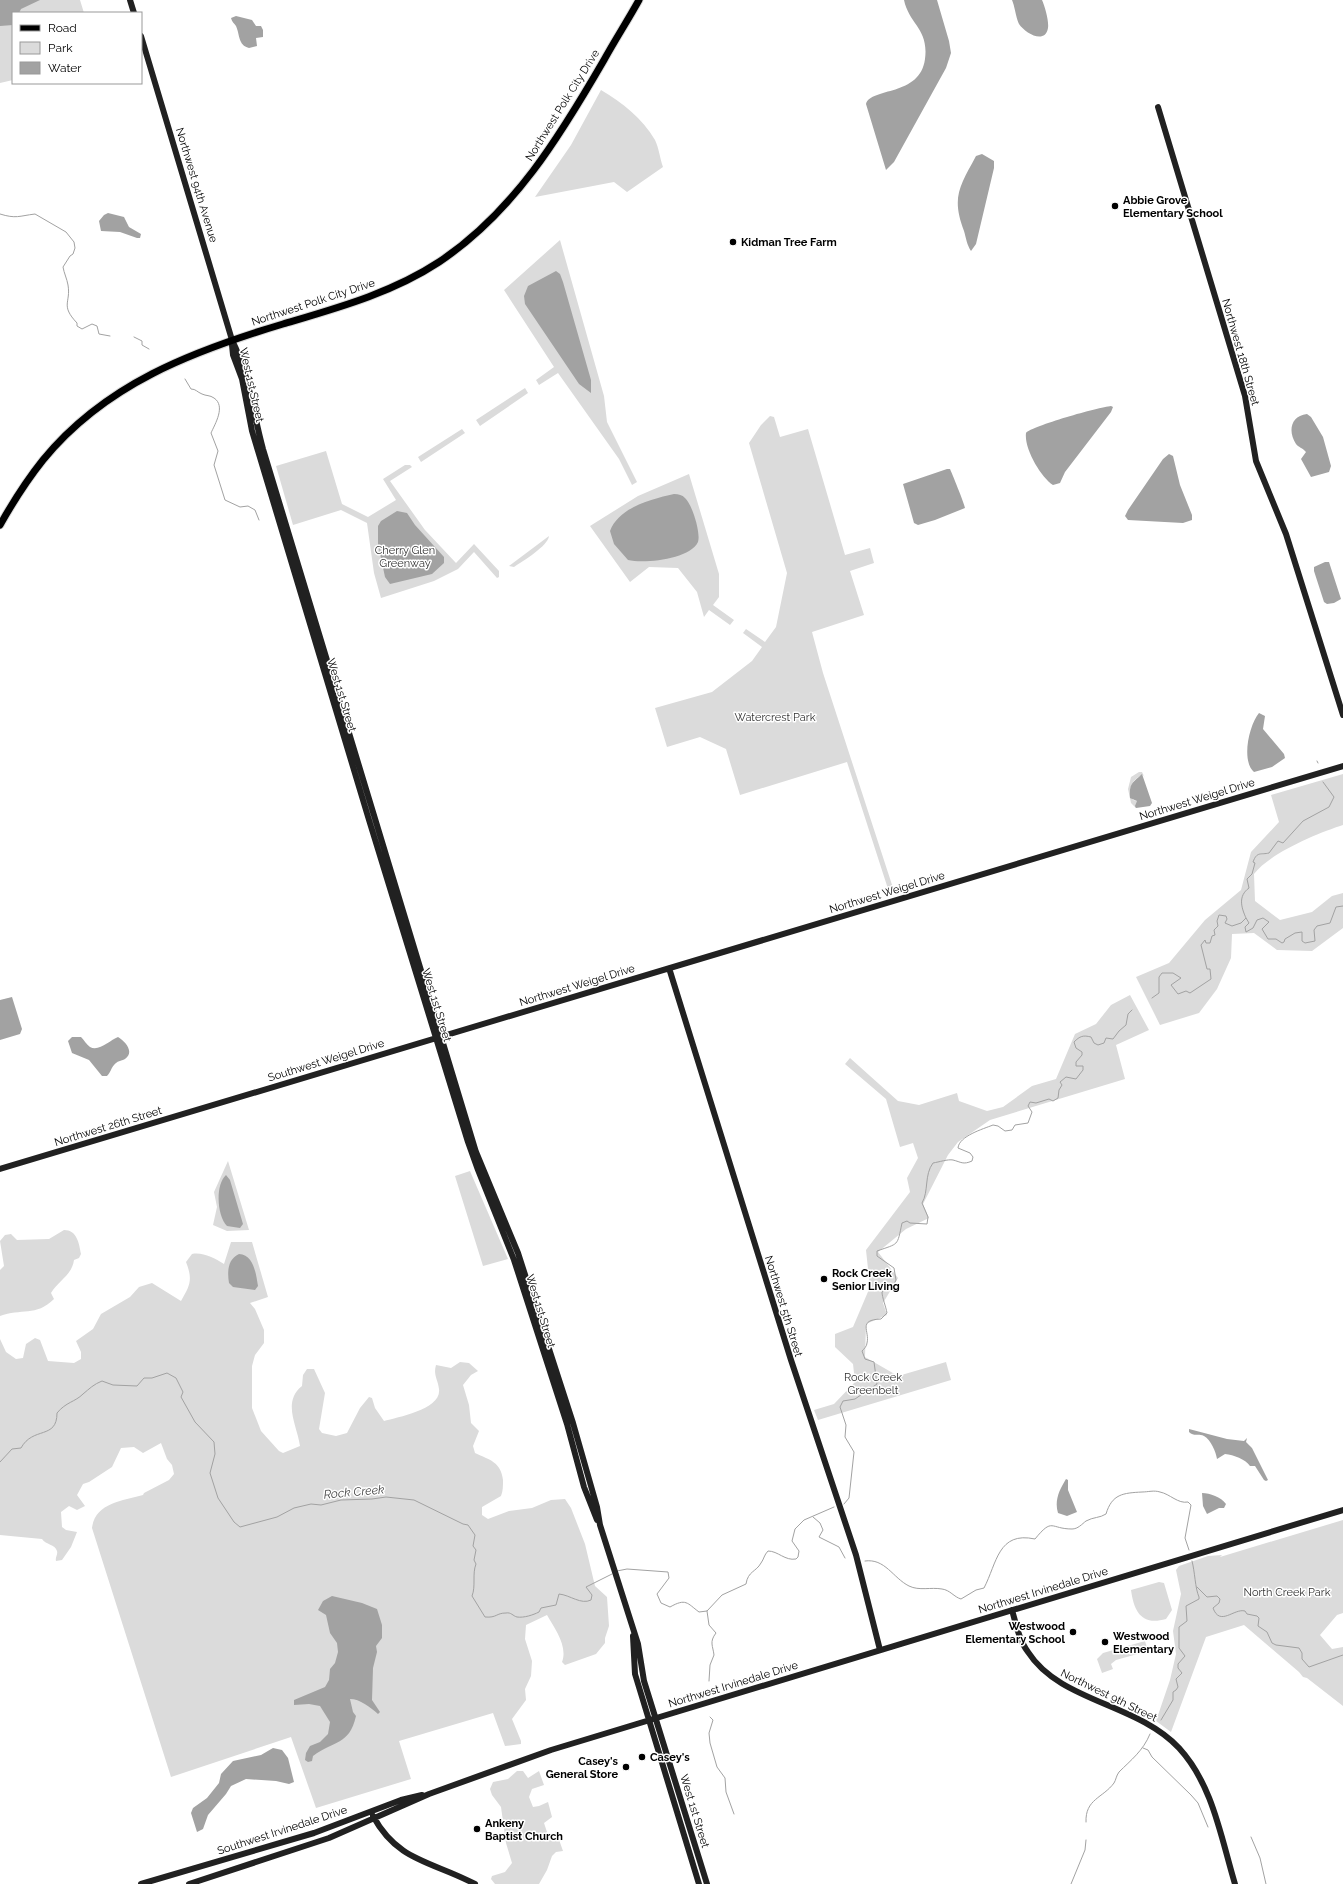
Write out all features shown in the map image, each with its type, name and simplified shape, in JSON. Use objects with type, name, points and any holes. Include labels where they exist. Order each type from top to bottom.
[{"type":"main road","name":"Northwest Polk City Drive","points":[[0,525],[24,485],[44,459],[65,437],[95,409],[142,378],[168,365],[232,340],[341,306],[395,285],[439,262],[478,232],[498,214],[534,172],[588,87],[639,0]]},
{"type":"street","points":[[130,0],[134,12]]},
{"type":"street","name":"Northwest 94th Avenue","points":[[142,39],[232,340]]},
{"type":"street","name":"Northwest 18th Street","points":[[1158,107],[1244,392],[1256,461],[1286,534],[1343,715]]},
{"type":"street","name":"West 1st Street","points":[[232,340],[246,377],[263,449],[439,1037],[479,1161],[514,1243],[573,1423],[597,1507],[600,1525],[639,1651],[644,1681],[707,1884]]},
{"type":"street","name":"Northwest Weigel Drive","points":[[439,1037],[1343,766]]},
{"type":"street","name":"Northwest 5th Street","points":[[669,968],[791,1360],[856,1554],[880,1650]]},
{"type":"street","name":"Southwest Weigel Drive","points":[[221,1102],[439,1037]]},
{"type":"street","name":"Northwest 26th Street","points":[[0,1169],[221,1102]]},
{"type":"street","name":"Northwest Irvinedale Drive","points":[[656,1718],[1343,1510]]},
{"type":"street","name":"Northwest 9th Street","points":[[1012,1610],[1024,1647],[1046,1674],[1062,1684],[1142,1720],[1162,1733],[1186,1756],[1206,1789],[1235,1884]]},
{"type":"street","name":"West 1st Street","points":[[632,1629],[636,1674],[648,1720],[700,1884]]},
{"type":"street","name":"Southwest Irvinedale Drive","points":[[189,1884],[329,1838],[429,1794],[527,1758],[656,1718]]},
{"type":"street","name":"Southwest Irvinedale Drive","points":[[141,1884],[314,1833],[417,1795],[429,1794]]},
{"type":"street","points":[[370,1812],[386,1837],[400,1850],[475,1884]]},
{"type":"green space","points":[[0,0],[80,0],[84,12],[12,12],[12,80],[0,83]]},
{"type":"green space","points":[[601,90],[617,100],[638,118],[650,132],[658,146],[663,167],[627,192],[614,182],[535,197],[571,145]]},
{"type":"green space","points":[[560,240],[604,396],[607,422],[637,482],[632,485],[619,459],[558,373],[539,385],[536,380],[554,367],[504,290]]},
{"type":"green space","points":[[525,388],[528,393],[480,426],[476,420]]},
{"type":"green space","name":"Watercrest Park","points":[[770,416],[774,417],[780,437],[808,429],[845,555],[870,548],[874,563],[850,571],[864,615],[812,632],[823,673],[894,891],[889,892],[847,762],[740,795],[726,749],[700,737],[667,747],[655,708],[712,692],[752,661],[762,647],[743,633],[746,629],[765,642],[776,627],[787,573],[749,443],[761,425]]},
{"type":"green space","points":[[462,429],[465,433],[421,462],[418,457]]},
{"type":"green space","name":"Cherry Glen Greenway","points":[[326,451],[342,504],[368,517],[396,500],[383,479],[405,465],[410,465],[412,467],[390,481],[425,530],[456,563],[474,544],[499,571],[499,577],[497,578],[474,552],[458,569],[434,581],[381,598],[374,573],[367,523],[341,510],[293,525],[276,466]]},
{"type":"green space","points":[[689,474],[719,574],[719,597],[713,605],[734,620],[730,625],[709,610],[704,617],[697,592],[678,568],[649,567],[630,582],[590,526],[638,496]]},
{"type":"green space","points":[[549,536],[548,540],[534,553],[514,567],[509,566]]},
{"type":"green space","points":[[1139,772],[1142,772],[1145,778],[1143,775],[1136,779],[1132,784],[1130,792],[1133,800],[1137,801],[1136,808],[1131,803],[1128,789],[1131,777]]},
{"type":"green space","points":[[1343,774],[1343,825],[1308,838],[1283,851],[1261,866],[1254,874],[1255,901],[1280,920],[1312,912],[1332,896],[1343,893],[1343,928],[1312,951],[1277,950],[1254,933],[1232,934],[1231,958],[1217,989],[1199,1013],[1160,1025],[1136,977],[1169,963],[1205,920],[1241,890],[1251,852],[1279,822],[1271,795]]},
{"type":"green space","name":"Rock Creek Greenbelt","points":[[1130,995],[1149,1030],[1116,1045],[1125,1079],[990,1120],[958,1142],[948,1155],[923,1204],[929,1218],[906,1229],[878,1252],[898,1278],[883,1303],[887,1315],[866,1324],[865,1357],[898,1376],[946,1362],[951,1380],[818,1420],[814,1410],[834,1404],[855,1382],[853,1364],[835,1347],[835,1334],[853,1327],[870,1287],[866,1250],[910,1192],[907,1178],[918,1158],[913,1143],[900,1147],[886,1099],[845,1064],[850,1058],[898,1101],[919,1105],[957,1093],[959,1101],[987,1111],[1003,1107],[1032,1086],[1056,1079],[1075,1034],[1096,1024],[1111,1005]]},
{"type":"green space","points":[[228,1161],[249,1230],[227,1231],[213,1225],[217,1207],[214,1192]]},
{"type":"green space","points":[[470,1171],[508,1259],[483,1266],[455,1176]]},
{"type":"green space","points":[[64,1230],[72,1232],[75,1235],[81,1254],[79,1258],[74,1260],[68,1274],[51,1293],[54,1299],[47,1305],[35,1310],[15,1312],[0,1316],[0,1270],[4,1266],[0,1241],[5,1235],[11,1234],[17,1240],[49,1239]]},
{"type":"green space","points":[[231,1242],[252,1242],[268,1297],[250,1303],[255,1309],[264,1330],[264,1343],[255,1355],[252,1366],[252,1408],[261,1431],[279,1451],[283,1453],[300,1446],[292,1414],[292,1406],[296,1392],[302,1386],[303,1375],[307,1369],[314,1369],[325,1393],[319,1429],[322,1433],[336,1436],[347,1433],[360,1408],[369,1397],[372,1398],[375,1408],[384,1421],[427,1407],[434,1402],[438,1396],[439,1389],[435,1375],[436,1365],[451,1368],[460,1362],[469,1363],[478,1371],[471,1375],[463,1385],[469,1405],[471,1423],[479,1431],[473,1446],[475,1453],[494,1462],[500,1469],[503,1480],[503,1490],[501,1496],[482,1507],[482,1515],[488,1519],[509,1511],[532,1508],[551,1500],[565,1499],[571,1508],[585,1544],[595,1586],[607,1597],[609,1626],[605,1643],[596,1654],[565,1665],[562,1662],[563,1650],[560,1638],[547,1615],[526,1625],[525,1639],[532,1661],[531,1676],[525,1689],[526,1700],[512,1719],[521,1744],[505,1746],[493,1713],[399,1741],[411,1779],[316,1808],[291,1737],[171,1777],[92,1528],[98,1513],[104,1508],[118,1501],[143,1495],[144,1493],[169,1480],[174,1474],[172,1465],[167,1459],[161,1443],[143,1453],[134,1447],[121,1448],[112,1467],[89,1482],[83,1484],[77,1495],[85,1506],[77,1510],[69,1506],[61,1512],[62,1527],[66,1530],[77,1532],[71,1547],[62,1560],[56,1561],[56,1549],[42,1539],[0,1535],[0,1339],[6,1352],[16,1359],[23,1358],[26,1344],[35,1338],[40,1340],[48,1361],[74,1363],[81,1359],[81,1352],[76,1341],[93,1329],[101,1314],[130,1297],[139,1287],[152,1283],[181,1301],[190,1282],[186,1262],[192,1254],[204,1255],[224,1264]]},
{"type":"green space","name":"North Creek Park","points":[[1343,1520],[1343,1613],[1337,1615],[1320,1635],[1332,1649],[1343,1647],[1343,1706],[1307,1678],[1303,1677],[1244,1625],[1206,1637],[1171,1732],[1156,1721],[1170,1680],[1176,1654],[1173,1631],[1181,1594],[1176,1570],[1179,1566],[1208,1556],[1222,1555],[1220,1557]]},
{"type":"green space","points":[[1159,1582],[1164,1583],[1172,1610],[1166,1619],[1151,1621],[1145,1619],[1137,1611],[1132,1598],[1131,1590]]},
{"type":"green space","points":[[1145,1641],[1148,1651],[1116,1660],[1111,1664],[1113,1669],[1102,1673],[1097,1659],[1103,1653]]},
{"type":"green space","points":[[517,1771],[523,1771],[528,1778],[539,1771],[544,1785],[532,1789],[529,1797],[533,1807],[548,1802],[552,1817],[544,1823],[547,1832],[541,1837],[540,1841],[552,1837],[556,1831],[563,1851],[556,1852],[552,1856],[547,1870],[539,1884],[495,1884],[491,1879],[492,1876],[505,1872],[512,1863],[506,1843],[501,1807],[492,1795],[490,1789],[493,1782],[508,1779]]},
{"type":"water","points":[[0,0],[40,0],[21,9],[20,12],[12,12],[12,25],[0,26]]},
{"type":"water","points":[[904,0],[937,0],[951,53],[946,68],[894,162],[886,170],[866,104],[870,99],[877,95],[896,89],[914,80],[921,71],[925,59],[924,40],[910,15]]},
{"type":"water","points":[[1012,0],[1042,0],[1048,22],[1048,28],[1043,36],[1039,37],[1030,34],[1019,24]]},
{"type":"water","points":[[236,16],[252,20],[256,26],[261,26],[263,30],[263,37],[256,38],[257,46],[249,48],[243,45],[236,26],[231,18]]},
{"type":"water","points":[[982,154],[994,161],[994,168],[976,244],[971,251],[960,219],[958,200],[962,184],[976,156]]},
{"type":"water","points":[[108,213],[124,217],[129,227],[141,234],[140,238],[120,232],[101,231],[99,221]]},
{"type":"water","points":[[556,271],[560,274],[563,282],[591,380],[591,393],[579,384],[525,304],[524,296],[528,286]]},
{"type":"water","points":[[1111,406],[1113,407],[1111,412],[1065,472],[1060,483],[1053,485],[1043,476],[1034,462],[1026,440],[1026,433],[1040,426],[1080,413]]},
{"type":"water","points":[[1307,414],[1311,417],[1323,437],[1331,466],[1329,472],[1311,477],[1301,459],[1306,452],[1296,444],[1291,430],[1294,421],[1297,418],[1301,415]]},
{"type":"water","points":[[1169,454],[1173,456],[1180,485],[1192,515],[1192,520],[1183,523],[1128,520],[1125,516],[1128,510],[1163,459]]},
{"type":"water","points":[[950,469],[965,508],[918,525],[914,523],[903,484]]},
{"type":"water","points":[[674,494],[683,496],[688,501],[697,526],[699,538],[698,542],[686,553],[666,559],[656,561],[628,560],[614,544],[610,531],[614,523],[628,510],[637,505]]},
{"type":"water","points":[[397,511],[407,513],[415,525],[444,557],[444,563],[432,574],[390,584],[385,577],[378,544],[378,526],[381,521]]},
{"type":"water","points":[[1325,562],[1329,562],[1341,599],[1334,603],[1327,604],[1324,602],[1314,571],[1314,567]]},
{"type":"water","points":[[1259,713],[1265,716],[1263,729],[1284,754],[1285,758],[1272,767],[1254,772],[1250,767],[1247,752],[1252,726]]},
{"type":"water","points":[[1142,774],[1152,803],[1150,806],[1136,808],[1135,806],[1137,801],[1130,798],[1130,789],[1132,783]]},
{"type":"water","points":[[12,997],[22,1029],[20,1034],[0,1040],[0,1000]]},
{"type":"water","points":[[72,1037],[81,1037],[90,1047],[97,1048],[118,1037],[126,1044],[129,1053],[125,1059],[113,1066],[107,1076],[102,1076],[89,1060],[72,1053],[68,1041]]},
{"type":"water","points":[[226,1175],[230,1180],[243,1224],[240,1228],[227,1226],[219,1208],[220,1186]]},
{"type":"water","points":[[239,1254],[244,1255],[251,1261],[258,1286],[255,1290],[233,1287],[229,1283],[228,1274],[230,1262]]},
{"type":"water","points":[[1189,1429],[1227,1439],[1244,1441],[1247,1438],[1246,1442],[1252,1448],[1268,1480],[1264,1480],[1255,1466],[1250,1466],[1245,1461],[1232,1455],[1225,1454],[1217,1459],[1209,1440],[1202,1435],[1194,1435],[1189,1432]]},
{"type":"water","points":[[1066,1479],[1068,1480],[1068,1490],[1077,1512],[1067,1516],[1058,1513],[1057,1508],[1057,1499]]},
{"type":"water","points":[[1202,1493],[1221,1499],[1226,1504],[1224,1508],[1219,1508],[1207,1514],[1203,1506]]},
{"type":"water","points":[[332,1596],[362,1603],[377,1609],[382,1625],[382,1638],[376,1646],[377,1652],[373,1668],[372,1700],[380,1712],[378,1714],[361,1702],[350,1699],[353,1712],[356,1716],[349,1733],[345,1738],[313,1756],[312,1761],[308,1762],[305,1760],[306,1753],[310,1746],[320,1742],[328,1734],[330,1722],[320,1706],[309,1704],[294,1705],[294,1700],[325,1687],[329,1680],[330,1669],[335,1663],[338,1652],[337,1643],[330,1633],[326,1615],[318,1610],[323,1601]]},
{"type":"water","points":[[273,1748],[282,1750],[288,1758],[294,1782],[289,1784],[276,1781],[246,1779],[231,1786],[208,1815],[203,1829],[197,1832],[191,1813],[193,1808],[207,1798],[219,1783],[221,1774],[233,1761],[261,1755]]},
{"type":"waterway","points":[[0,214],[14,217],[35,214],[66,232],[74,242],[75,248],[73,254],[63,267],[69,291],[67,308],[77,323],[77,326],[82,329],[92,324],[97,326],[99,334],[110,336]]},
{"type":"waterway","points":[[134,337],[142,341],[142,345],[149,349]]},
{"type":"waterway","points":[[185,379],[191,389],[212,397],[217,401],[219,406],[217,420],[211,433],[218,451],[214,465],[225,500],[240,507],[248,506],[255,510],[259,520]]},
{"type":"waterway","points":[[1246,918],[1242,906],[1242,898],[1249,888],[1247,879],[1252,874],[1255,863],[1253,862],[1256,856],[1269,853],[1278,841],[1283,843],[1303,821],[1329,807],[1334,797],[1323,782]]},
{"type":"waterway","name":"Rock Creek","points":[[1152,998],[1159,993],[1159,977],[1162,973],[1173,973],[1181,978],[1171,985],[1178,994],[1186,991],[1190,993],[1211,979],[1210,969],[1207,969],[1201,945],[1205,940],[1206,943],[1210,943],[1212,936],[1215,935],[1214,930],[1218,926],[1217,921],[1219,915],[1226,916],[1227,919],[1225,923],[1232,926],[1241,923],[1246,918],[1249,923],[1245,927],[1246,932],[1253,928],[1257,920],[1263,918],[1269,922],[1262,929],[1268,939],[1276,939],[1282,943],[1285,939],[1295,933],[1302,932],[1302,941],[1305,943],[1315,941],[1314,930],[1317,926],[1330,923],[1336,907],[1343,906]]},
{"type":"waterway","name":"Rock Creek","points":[[844,1504],[849,1498],[854,1452],[845,1437],[846,1425],[840,1407],[843,1401],[855,1399],[877,1384],[874,1362],[865,1359],[862,1351],[867,1344],[866,1327],[869,1321],[881,1319],[887,1313],[882,1292],[886,1289],[891,1290],[896,1280],[894,1268],[877,1256],[877,1251],[896,1243],[902,1223],[907,1221],[910,1223],[927,1224],[928,1217],[922,1203],[928,1173],[933,1163],[949,1160],[964,1163],[972,1161],[973,1157],[970,1153],[958,1148],[962,1140],[993,1125],[998,1126],[1005,1131],[1012,1130],[1015,1125],[1028,1123],[1032,1112],[1028,1106],[1030,1102],[1036,1103],[1049,1099],[1053,1101],[1058,1098],[1059,1090],[1062,1085],[1060,1082],[1066,1077],[1076,1079],[1083,1070],[1083,1066],[1076,1066],[1076,1062],[1082,1055],[1082,1052],[1076,1048],[1074,1042],[1080,1037],[1084,1036],[1091,1037],[1094,1043],[1098,1045],[1104,1043],[1106,1038],[1113,1039],[1126,1025],[1128,1014],[1132,1010]]},
{"type":"waterway","name":"Rock Creek","points":[[0,1462],[12,1449],[21,1448],[26,1441],[32,1437],[53,1427],[56,1421],[57,1413],[60,1409],[80,1397],[96,1384],[102,1381],[113,1385],[137,1386],[144,1378],[152,1378],[167,1373],[176,1378],[183,1392],[181,1397],[195,1422],[214,1442],[215,1454],[210,1473],[218,1498],[234,1522],[240,1527],[277,1517],[294,1508],[311,1504],[321,1505],[341,1500],[386,1497],[414,1500],[468,1525],[475,1535],[473,1546],[476,1550],[474,1560],[476,1564],[472,1596],[485,1617],[508,1613],[517,1617],[531,1615],[539,1612],[541,1608],[556,1605],[559,1594],[579,1601],[591,1600],[592,1595],[586,1587],[612,1574]]},
{"type":"waterway","points":[[865,1561],[872,1561],[883,1565],[903,1583],[909,1586],[945,1590],[961,1599],[976,1590],[984,1588],[1000,1551],[1006,1544],[1013,1540],[1023,1538],[1035,1539],[1045,1528],[1049,1526],[1065,1529],[1076,1528],[1086,1521],[1106,1514],[1111,1502],[1119,1496],[1129,1493],[1153,1491],[1164,1493],[1181,1502],[1188,1502],[1191,1505],[1185,1538],[1189,1550]]},
{"type":"waterway","name":"Rock Creek","points":[[617,1571],[627,1569],[668,1572],[669,1578],[657,1594],[661,1603],[670,1607],[683,1602],[689,1604],[699,1612],[707,1611],[722,1595],[746,1584],[748,1576],[759,1566],[768,1551],[772,1551],[788,1559],[796,1559],[799,1551],[792,1541],[795,1529],[804,1520],[834,1507]]},
{"type":"waterway","points":[[813,1517],[820,1523],[823,1530],[819,1537],[839,1547],[845,1558]]},
{"type":"waterway","points":[[1161,1720],[1173,1700],[1173,1692],[1178,1687],[1176,1679],[1182,1673],[1178,1668],[1178,1664],[1185,1656],[1179,1648],[1179,1627],[1187,1621],[1186,1606],[1199,1599],[1192,1561]]},
{"type":"waterway","points":[[1197,1587],[1207,1597],[1217,1596],[1220,1599],[1219,1603],[1213,1608],[1219,1616],[1228,1616],[1241,1611],[1257,1616],[1259,1618],[1258,1626],[1267,1632],[1272,1643],[1276,1645],[1299,1648],[1302,1653],[1302,1659],[1309,1667],[1343,1655]]},
{"type":"waterway","points":[[707,1611],[709,1625],[716,1633],[712,1642],[714,1655],[710,1665],[709,1681]]},
{"type":"waterway","points":[[710,1717],[713,1720],[709,1733],[710,1743],[717,1767],[725,1778],[726,1792],[734,1814]]},
{"type":"waterway","points":[[1086,1822],[1088,1808],[1110,1788],[1119,1772],[1140,1750],[1150,1734]]},
{"type":"waterway","points":[[1143,1748],[1148,1750],[1152,1757],[1198,1803],[1208,1827]]},
{"type":"waterway","points":[[1251,1837],[1260,1858],[1266,1884]]},
{"type":"waterway","points":[[1071,1884],[1085,1850],[1086,1840]]},
{"type":"place","name":"Abbie Grove Elementary School","points":[[1115,206]]},
{"type":"place","name":"Kidman Tree Farm","points":[[733,242]]},
{"type":"place","name":"Rock Creek Senior Living","points":[[824,1279]]},
{"type":"place","name":"Westwood Elementary School","points":[[1073,1632]]},
{"type":"place","name":"Westwood Elementary","points":[[1105,1642]]},
{"type":"place","name":"Casey's","points":[[642,1757]]},
{"type":"place","name":"Casey's General Store","points":[[626,1767]]},
{"type":"place","name":"Ankeny Baptist Church","points":[[477,1829]]}]
